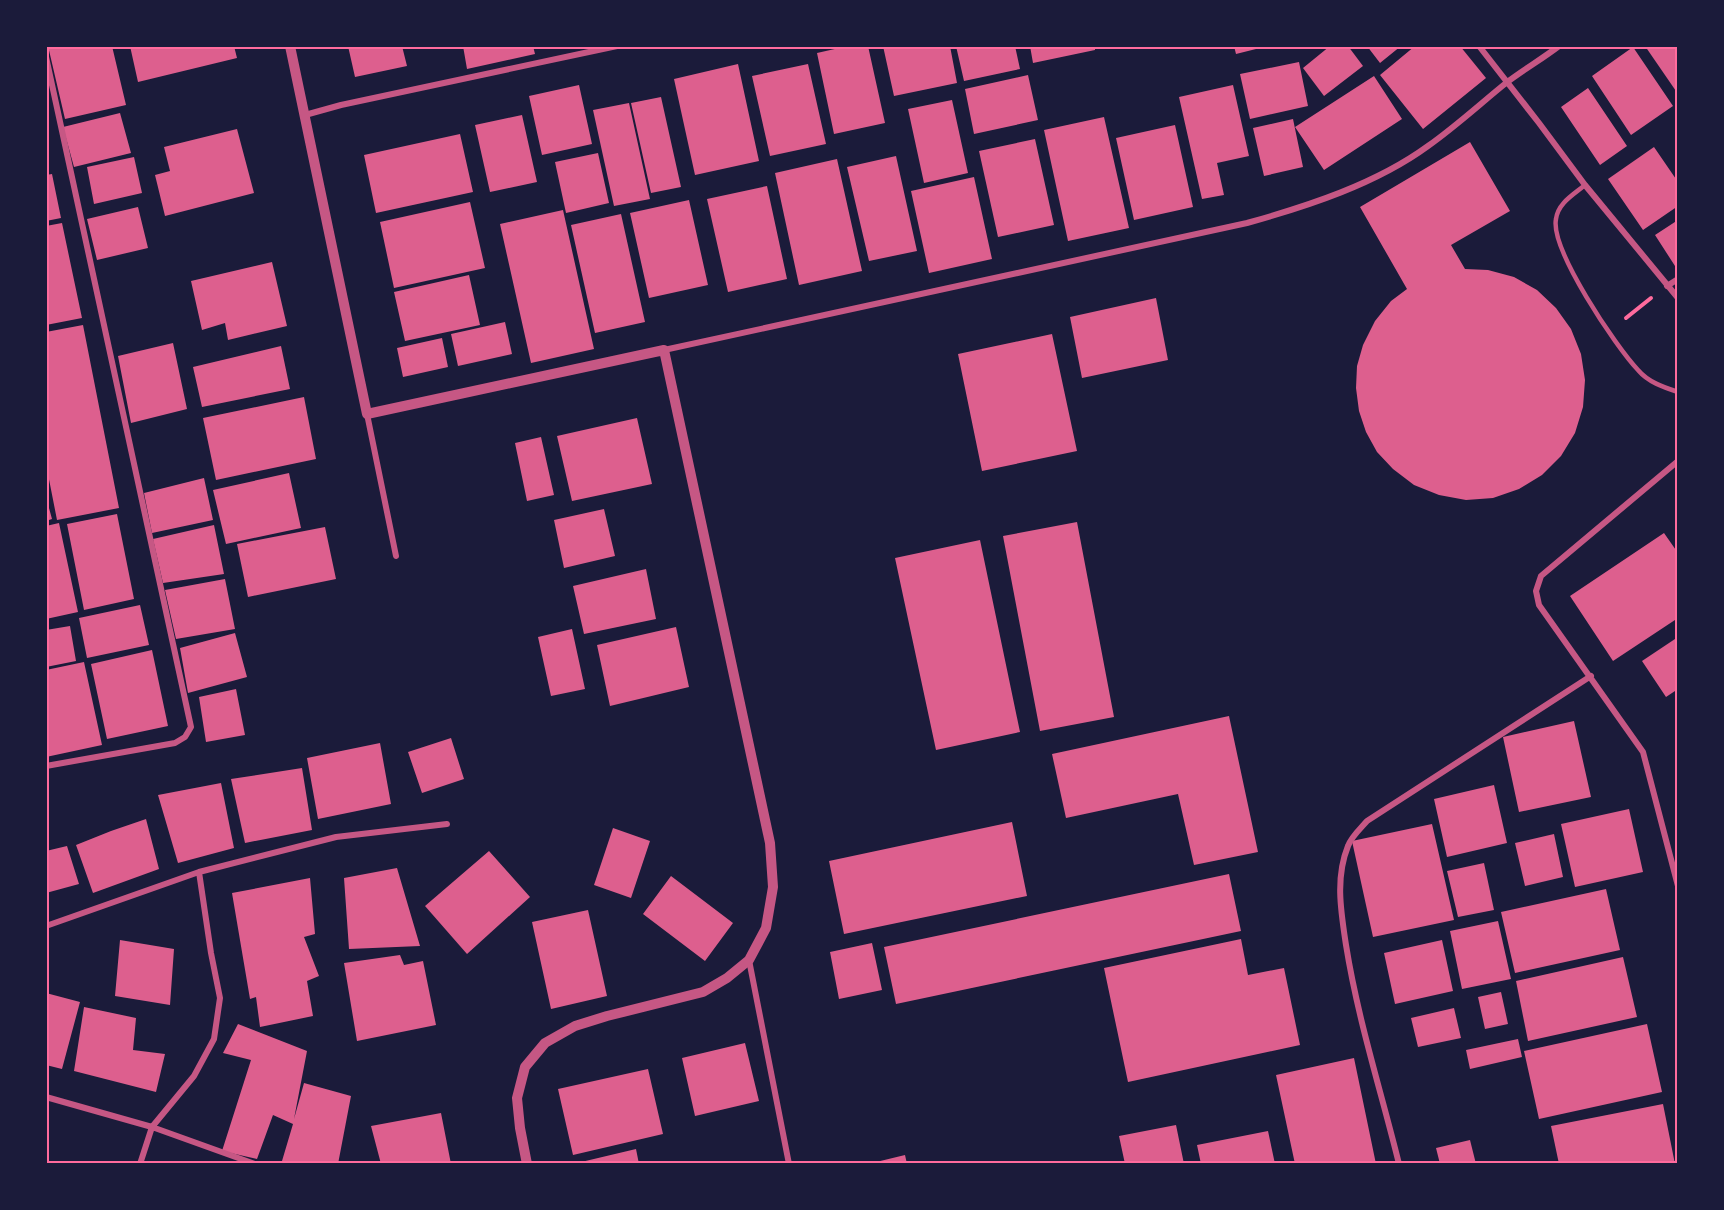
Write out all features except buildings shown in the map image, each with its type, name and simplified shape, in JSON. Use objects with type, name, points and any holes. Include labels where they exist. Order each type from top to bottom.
[{"type":"street","points":[[290,46],[396,556]]},
{"type":"street","points":[[304,115],[341,105],[617,46]]},
{"type":"street","points":[[1479,46],[1585,185],[1677,298]]},
{"type":"street","points":[[367,414],[1247,223],[1297,209],[1342,192],[1390,169],[1426,147],[1507,82],[1559,46]]},
{"type":"street","points":[[46,57],[191,727],[185,737],[175,743],[46,766]]},
{"type":"street","points":[[1667,286],[1677,279]]},
{"type":"street","points":[[527,1164],[517,1098],[525,1066],[545,1043],[574,1026],[703,992],[727,978],[749,960],[766,928],[768,918],[773,887],[770,843],[664,350]]},
{"type":"street","points":[[1677,461],[1541,576],[1536,591],[1539,605],[1643,752],[1677,886]]},
{"type":"street","points":[[1400,1164],[1361,1025],[1350,972],[1339,903],[1341,871],[1348,844],[1367,821],[1591,676]]},
{"type":"street","points":[[46,926],[199,872],[336,837],[447,824]]},
{"type":"street","points":[[140,1164],[152,1127],[194,1076],[214,1039],[220,998],[199,872]]},
{"type":"street","points":[[749,960],[789,1164]]},
{"type":"street","points":[[46,1097],[152,1127],[255,1164]]},
{"type":"lane","points":[[1585,185],[1559,207],[1555,221],[1562,251],[1608,331],[1638,371],[1651,381],[1677,392]]},
{"type":"path","points":[[1608,331],[1667,286]]}]
